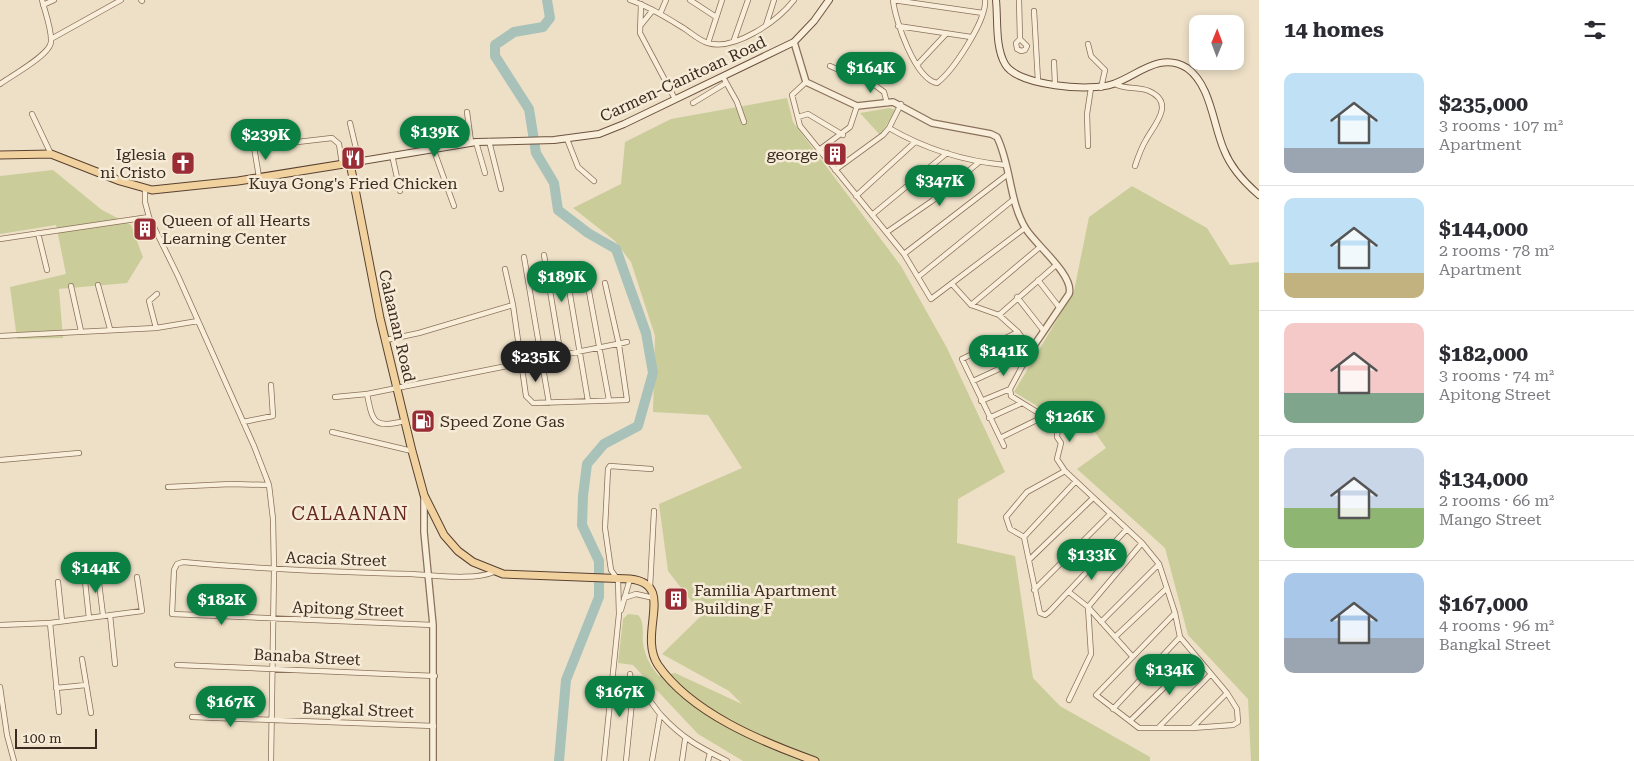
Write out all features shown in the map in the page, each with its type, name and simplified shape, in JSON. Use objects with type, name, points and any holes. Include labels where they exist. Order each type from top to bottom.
[{"type":"main road","name":"Carmen-Canitoan Road","points":[[346,163],[473,142],[567,139],[614,129],[675,100],[724,80],[794,42],[814,21],[829,0]]},
{"type":"main road","points":[[996,0],[1000,51],[1005,65],[1016,74],[1038,81],[1100,88],[1115,84],[1160,63],[1170,62],[1185,67],[1203,88],[1228,159],[1246,183],[1259,195]]},
{"type":"main road","points":[[0,155],[51,154],[145,188],[168,189],[346,163]]},
{"type":"main road","name":"Calaanan Road","points":[[346,163],[412,451],[424,495],[438,525],[451,543],[473,562],[494,572],[525,577],[630,579]]},
{"type":"main road","points":[[630,579],[643,582],[650,587],[654,598],[650,646],[655,660],[672,683],[712,712],[752,736],[815,761]]},
{"type":"street","points":[[0,84],[46,52],[51,44],[42,3],[54,0]]},
{"type":"street","points":[[50,39],[121,0]]},
{"type":"street","points":[[630,0],[653,10],[708,43],[721,44],[758,32],[794,0]]},
{"type":"street","points":[[660,14],[666,0]]},
{"type":"street","points":[[708,43],[722,0]]},
{"type":"street","points":[[734,40],[748,0]]},
{"type":"street","points":[[766,26],[774,0]]},
{"type":"street","points":[[983,13],[893,0],[898,26],[922,75],[936,83],[969,46],[971,37],[983,13],[985,0]]},
{"type":"street","points":[[1019,0],[1020,39]]},
{"type":"street","points":[[693,1],[716,17]]},
{"type":"street","points":[[642,4],[640,26],[643,39],[675,100]]},
{"type":"street","points":[[640,26],[653,10]]},
{"type":"street","points":[[1034,11],[1038,81]]},
{"type":"street","points":[[898,26],[971,37]]},
{"type":"street","points":[[917,65],[946,34]]},
{"type":"street","points":[[794,42],[806,82],[858,106],[887,103],[901,104],[932,123],[994,135],[999,141],[1014,199],[1025,228],[1067,280],[1070,291],[1027,356],[1020,373],[1010,389],[981,402]]},
{"type":"street","points":[[1088,44],[1091,56],[1105,70],[1100,88]]},
{"type":"street","points":[[1054,62],[1056,84]]},
{"type":"street","points":[[830,66],[876,86],[884,92],[887,103]]},
{"type":"street","points":[[693,103],[724,80],[744,122]]},
{"type":"street","points":[[806,82],[792,94],[800,126],[904,254],[931,299],[1025,228]]},
{"type":"street","points":[[1115,84],[1122,87],[1148,90],[1162,108],[1161,117],[1144,142],[1135,166]]},
{"type":"street","points":[[1088,146],[1086,114],[1091,88]]},
{"type":"street","points":[[835,170],[889,128],[901,104]]},
{"type":"street","points":[[819,150],[843,135],[850,127],[858,106]]},
{"type":"street","points":[[466,112],[473,142],[484,173]]},
{"type":"street","points":[[32,114],[51,154]]},
{"type":"street","points":[[798,117],[808,114],[843,135]]},
{"type":"street","points":[[350,123],[359,161]]},
{"type":"street","points":[[889,128],[914,143],[978,163],[1005,166]]},
{"type":"street","points":[[258,177],[254,147],[332,138],[339,144],[346,163]]},
{"type":"street","points":[[567,139],[578,167],[594,181]]},
{"type":"street","points":[[490,142],[501,190]]},
{"type":"street","points":[[856,196],[914,143]]},
{"type":"street","points":[[433,148],[454,206]]},
{"type":"street","points":[[872,215],[947,153]]},
{"type":"street","points":[[392,155],[400,191]]},
{"type":"street","points":[[887,232],[932,201],[978,163]]},
{"type":"street","points":[[904,254],[1008,174]]},
{"type":"street","points":[[145,188],[145,202],[149,216],[198,321],[269,485],[273,519],[274,570],[270,761]]},
{"type":"street","points":[[918,277],[1014,199]]},
{"type":"street","points":[[0,239],[149,216]]},
{"type":"street","points":[[38,233],[47,270]]},
{"type":"street","points":[[971,305],[1040,247]]},
{"type":"street","points":[[544,255],[561,356]]},
{"type":"street","points":[[524,256],[549,403]]},
{"type":"street","points":[[999,315],[1017,297],[1056,265]]},
{"type":"street","points":[[505,269],[513,305],[528,400],[533,403],[626,400],[628,398],[619,345],[605,283]]},
{"type":"street","points":[[566,271],[588,401]]},
{"type":"street","points":[[1038,280],[1059,307]]},
{"type":"street","points":[[952,284],[971,305],[999,315],[1018,332],[1031,350]]},
{"type":"street","points":[[98,285],[110,329]]},
{"type":"street","points":[[71,286],[80,331]]},
{"type":"street","points":[[588,286],[609,400]]},
{"type":"street","points":[[156,328],[149,301],[157,294]]},
{"type":"street","points":[[1017,297],[1043,330]]},
{"type":"street","points":[[386,340],[419,333],[513,305]]},
{"type":"street","points":[[0,336],[156,328],[198,321]]},
{"type":"street","points":[[1004,446],[981,402],[962,359],[1018,332]]},
{"type":"street","points":[[335,397],[367,394],[600,349],[627,342]]},
{"type":"street","points":[[973,381],[1027,356]]},
{"type":"street","points":[[243,422],[274,416],[271,384]]},
{"type":"street","points":[[1010,389],[1011,396],[1058,425],[1058,436],[1061,443],[1057,459],[1065,471],[1109,515],[1142,543],[1159,564],[1176,613],[1180,637],[1227,693],[1237,709],[1238,722],[1233,725],[1192,728],[1139,728],[1097,698],[1097,692],[1176,613]]},
{"type":"street","points":[[367,394],[372,416],[380,423],[385,425],[405,421]]},
{"type":"street","points":[[989,418],[1022,402]]},
{"type":"street","points":[[1000,438],[1045,416]]},
{"type":"street","points":[[332,432],[412,451]]},
{"type":"street","points":[[0,460],[79,453]]},
{"type":"street","points":[[619,614],[615,579],[611,570],[605,528],[608,469],[610,466],[651,469]]},
{"type":"street","points":[[1065,471],[1027,492],[1006,517],[1008,526],[1024,537],[1040,613],[1045,615],[1069,592],[1126,530]]},
{"type":"street","points":[[1024,537],[1075,482]]},
{"type":"street","points":[[168,488],[231,484],[269,485]]},
{"type":"street","points":[[424,495],[423,515],[433,625],[435,676],[433,761]]},
{"type":"street","points":[[1029,560],[1092,498]]},
{"type":"street","points":[[650,587],[654,510]]},
{"type":"street","points":[[1034,590],[1109,515]]},
{"type":"street","points":[[1069,700],[1091,654],[1088,607],[1142,543]]},
{"type":"street","name":"Acacia Street","points":[[172,614],[174,570],[177,564],[184,562],[274,570],[428,575],[478,576],[494,572]]},
{"type":"street","points":[[1101,622],[1159,564]]},
{"type":"street","points":[[84,572],[89,618]]},
{"type":"street","points":[[0,625],[50,623],[142,611],[137,577]]},
{"type":"street","points":[[604,761],[619,614],[630,579]]},
{"type":"street","points":[[58,582],[62,621]]},
{"type":"street","points":[[99,583],[103,615]]},
{"type":"street","points":[[1115,638],[1167,588]]},
{"type":"street","points":[[1069,592],[1088,607],[1132,656]]},
{"type":"street","points":[[624,598],[636,594],[654,598]]},
{"type":"street","name":"Apitong Street","points":[[172,614],[433,625]]},
{"type":"street","points":[[110,615],[115,664]]},
{"type":"street","points":[[50,623],[59,712]]},
{"type":"street","points":[[1113,708],[1180,637]]},
{"type":"street","points":[[1130,721],[1196,656]]},
{"type":"street","points":[[82,659],[91,714]]},
{"type":"street","name":"Banaba Street","points":[[177,665],[435,676]]},
{"type":"street","points":[[626,761],[633,692],[630,674]]},
{"type":"street","points":[[1159,727],[1211,674]]},
{"type":"street","points":[[56,688],[86,685]]},
{"type":"street","points":[[0,687],[7,735],[14,761]]},
{"type":"street","points":[[633,692],[644,693],[660,715],[686,740],[727,761]]},
{"type":"street","points":[[1192,728],[1227,693]]},
{"type":"street","points":[[652,761],[660,715]]},
{"type":"street","name":"Bangkal Street","points":[[192,717],[434,726]]},
{"type":"street","points":[[682,761],[686,740]]},
{"type":"street","points":[[708,761],[710,753]]},
{"type":"green space","points":[[787,98],[793,122],[901,266],[947,348],[1005,472],[958,499],[957,543],[1015,556],[1033,678],[1060,706],[1150,757],[1150,761],[743,761],[698,734],[633,665],[618,663],[623,619],[628,614],[638,615],[642,625],[645,652],[659,676],[675,673],[742,704],[729,691],[662,654],[702,615],[668,571],[659,504],[742,468],[708,415],[653,412],[655,336],[631,262],[615,241],[573,208],[621,184],[625,142],[671,119]]},
{"type":"green space","points":[[889,108],[896,110],[880,135],[860,113]]},
{"type":"green space","points":[[53,170],[102,210],[131,225],[143,257],[127,283],[59,289],[63,338],[17,339],[10,287],[66,274],[56,225],[0,234],[0,176]]},
{"type":"green space","points":[[1132,186],[1207,228],[1230,265],[1259,262],[1259,761],[1251,761],[1248,699],[1188,635],[1165,548],[1077,469],[1106,448],[1094,431],[1065,423],[1014,392],[1074,291],[1089,217]]},
{"type":"waterway","points":[[547,0],[550,18],[543,27],[514,32],[495,45],[495,56],[529,109],[536,153],[554,183],[558,210],[588,233],[616,249],[646,333],[653,373],[638,426],[604,444],[587,464],[582,525],[599,561],[599,597],[566,680],[559,761]]},
{"type":"place","name":"george","points":[[835,154]]},
{"type":"place","name":"Kuya Gong's Fried Chicken","points":[[353,158]]},
{"type":"place","name":"Iglesia ni Cristo","points":[[183,163]]},
{"type":"place","name":"Queen of all Hearts Learning Center","points":[[145,229]]},
{"type":"place","name":"Speed Zone Gas","points":[[423,421]]},
{"type":"place","name":"Familia Apartment Building F","points":[[676,599]]},
{"type":"district","name":"CALAANAN","points":[[350,513]]}]
